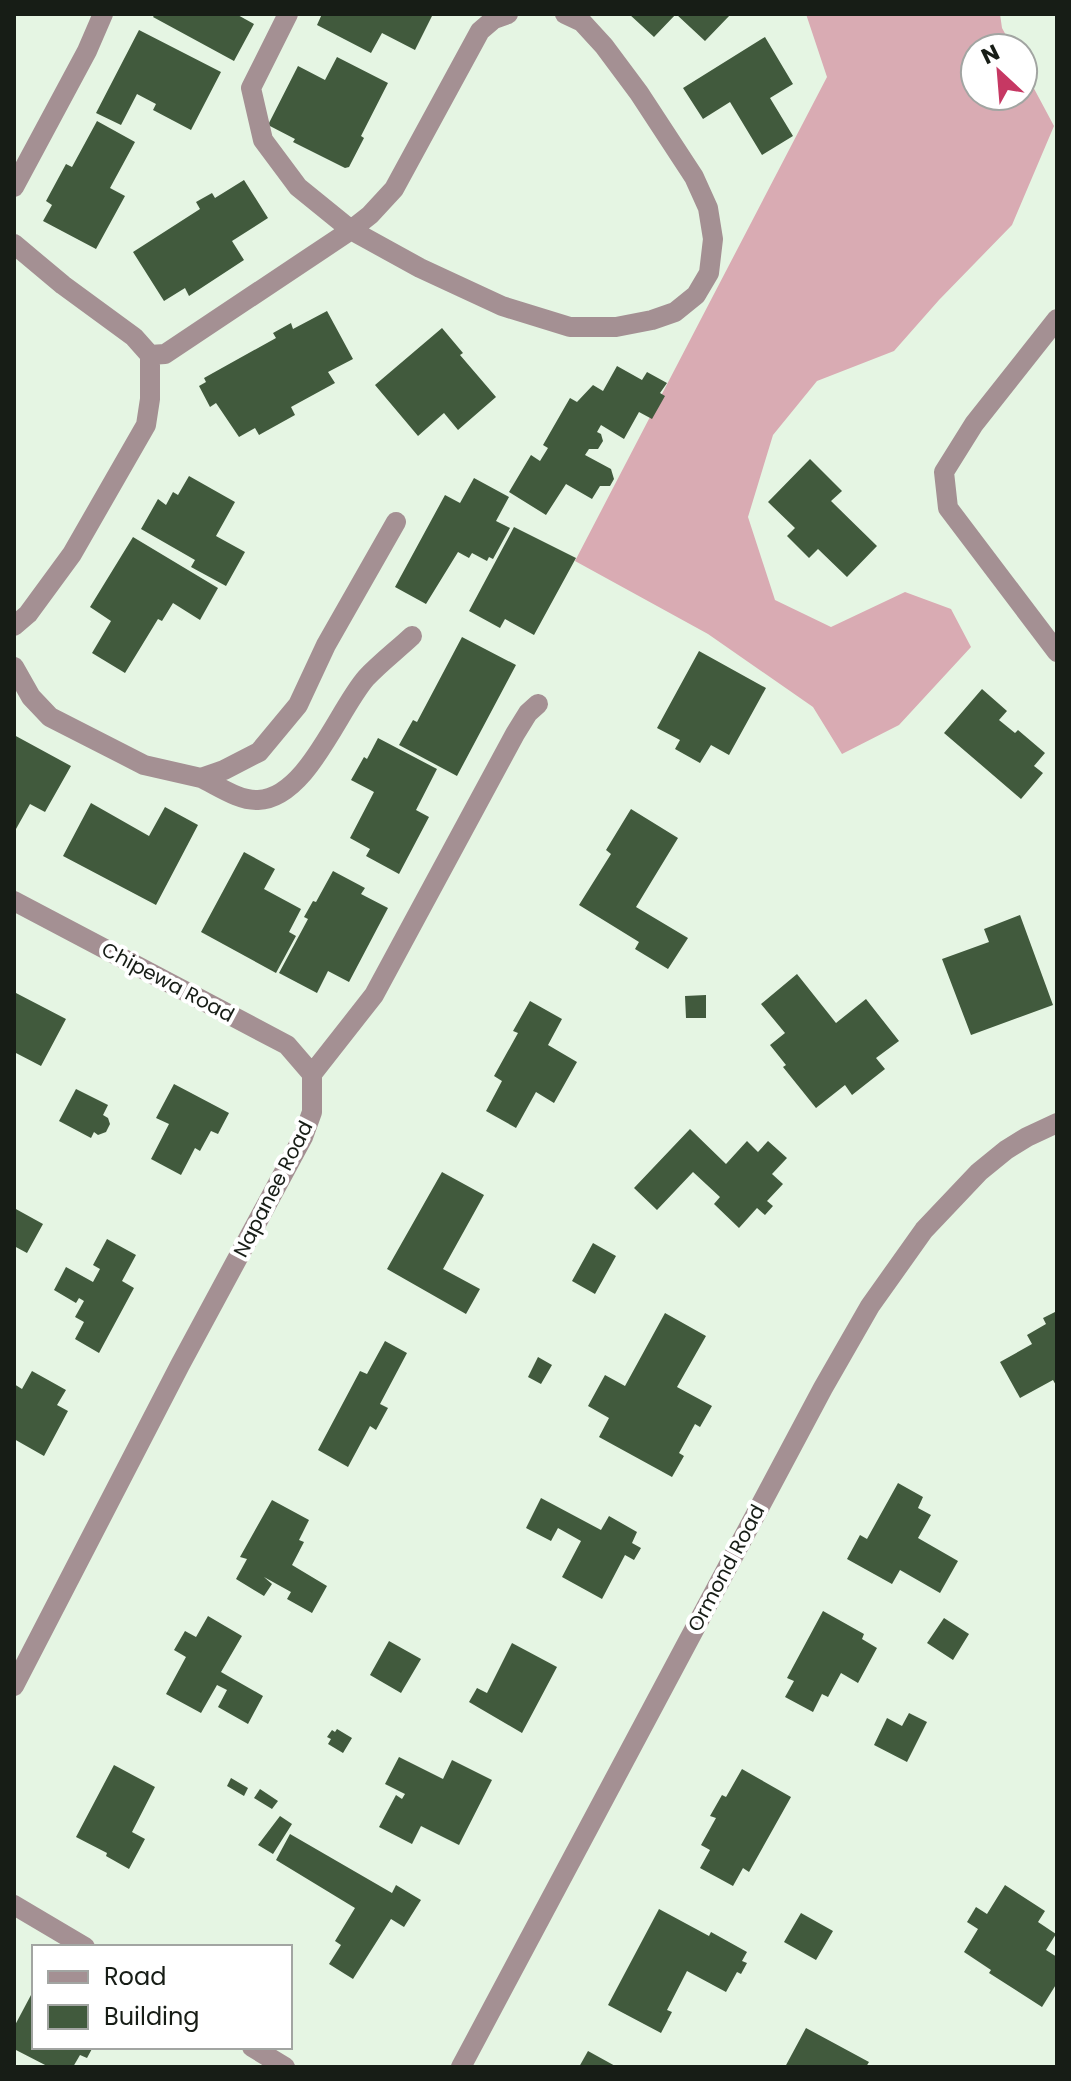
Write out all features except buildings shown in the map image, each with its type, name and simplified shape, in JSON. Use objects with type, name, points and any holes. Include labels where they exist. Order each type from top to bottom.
[{"type":"street","points":[[14,187],[87,51],[103,14]]},
{"type":"street","points":[[288,14],[251,88],[263,140],[298,187],[351,230],[420,268],[502,306],[570,327],[616,327],[652,320],[675,312],[696,295],[709,273],[713,239],[708,208],[694,177],[604,46],[582,22],[565,14]]},
{"type":"street","points":[[150,355],[165,354],[370,215],[394,189],[480,31],[494,19],[508,14]]},
{"type":"street","points":[[14,244],[134,337],[150,355],[150,399],[146,425],[72,554],[28,614],[14,626]]},
{"type":"street","points":[[1057,319],[974,424],[944,472],[948,508],[1057,652]]},
{"type":"street","points":[[201,778],[259,752],[298,705],[326,645],[396,522]]},
{"type":"street","points":[[14,667],[31,697],[50,717],[144,765],[201,778],[241,797],[260,800],[280,792],[308,769],[366,678],[412,636]]},
{"type":"street","points":[[312,1074],[374,995],[515,734],[528,713],[538,704]]},
{"type":"street","name":"Chipewa Road","points":[[14,901],[287,1045],[312,1074]]},
{"type":"street","name":"Napanee Road","points":[[14,1686],[151,1419],[303,1137],[312,1112],[312,1074]]},
{"type":"street","name":"Ormond Road","points":[[461,2067],[823,1388],[870,1306],[924,1230],[979,1172],[1027,1137],[1057,1123]]},
{"type":"street","points":[[14,1905],[82,1945]]},
{"type":"street","points":[[255,2049],[285,2067]]},
{"type":"shaded area","points":[[806,14],[1000,14],[1004,32],[959,32],[959,112],[1039,112],[1039,98],[1054,126],[1012,225],[894,351],[817,381],[773,435],[748,517],[775,600],[831,627],[905,592],[951,609],[971,647],[899,725],[842,754],[813,707],[708,634],[575,561],[827,77]]}]
